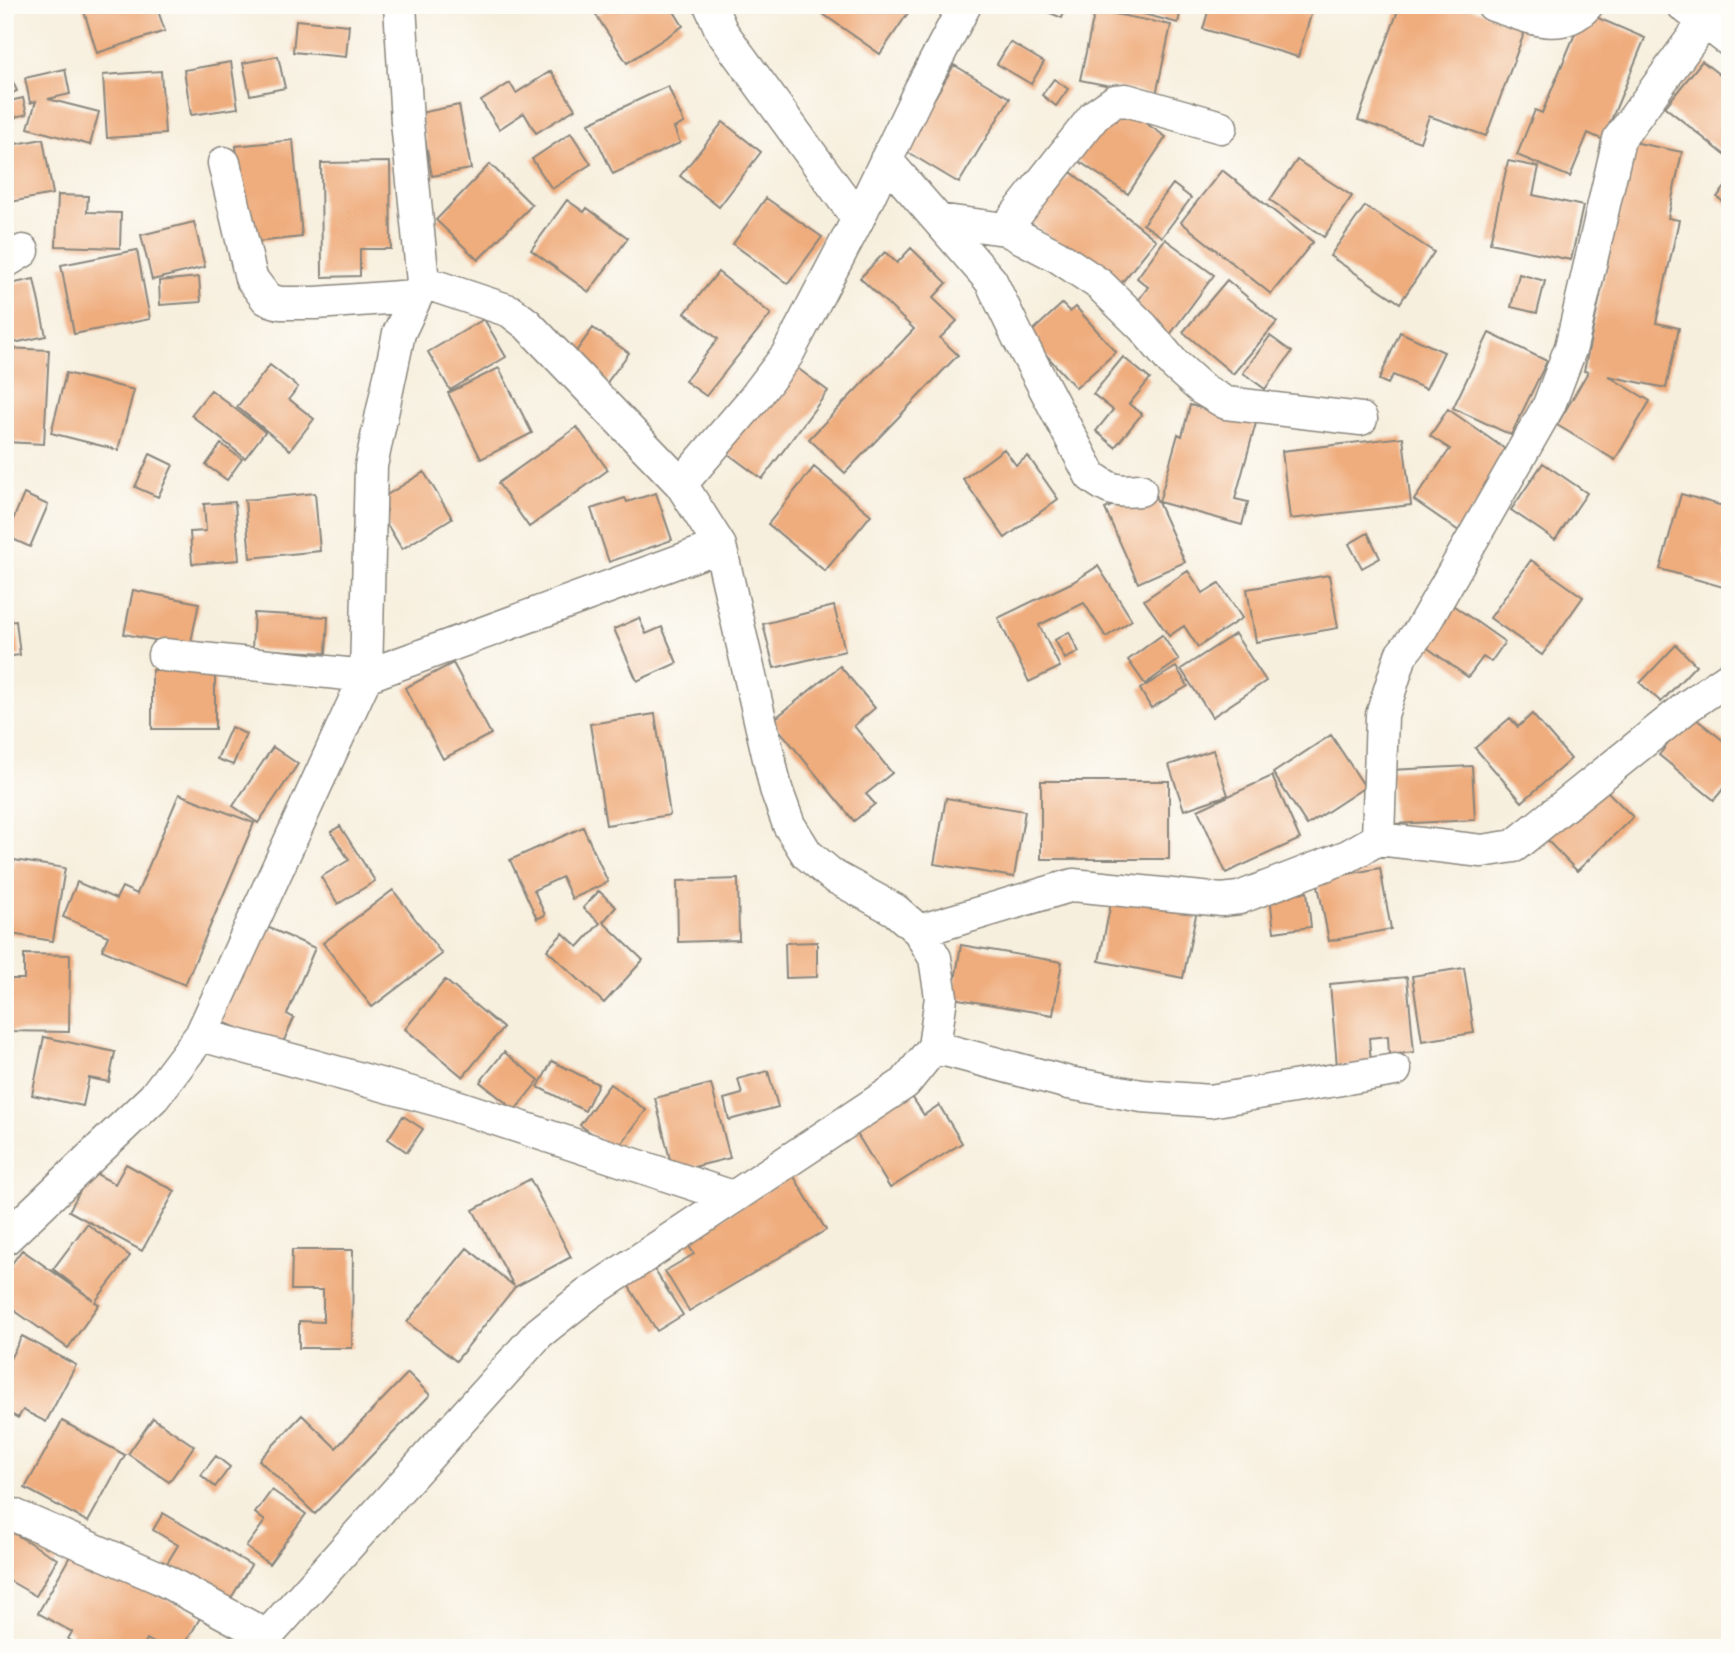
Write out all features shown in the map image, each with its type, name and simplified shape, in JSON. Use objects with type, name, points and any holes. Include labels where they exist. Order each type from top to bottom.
[{"type":"street","points":[[5,1239],[154,1097],[201,1035],[366,676],[371,466],[400,333],[419,289],[423,264],[407,122],[400,5]]},
{"type":"street","points":[[710,5],[722,32],[858,219]]},
{"type":"street","points":[[681,484],[753,400],[787,355],[965,5]]},
{"type":"street","points":[[1493,5],[1546,21],[1562,22],[1577,16],[1587,5]]},
{"type":"street","points":[[1378,839],[1382,715],[1401,655],[1420,631],[1549,405],[1571,346],[1619,139],[1694,13],[1730,41]]},
{"type":"street","points":[[1005,229],[1095,115],[1115,101],[1126,100],[1222,127]]},
{"type":"street","points":[[886,160],[991,281],[1091,476],[1103,486],[1117,492],[1140,490]]},
{"type":"street","points":[[9,1513],[160,1578],[264,1642],[539,1333],[588,1294],[905,1083],[934,1047],[941,997],[935,958],[919,931],[895,910],[833,876],[807,855],[789,825],[776,789],[720,546],[681,484],[519,317],[510,311],[419,289],[316,303],[280,303],[267,299],[251,278],[224,163]]},
{"type":"street","points":[[938,220],[1005,229],[1058,256],[1099,284],[1202,390],[1226,402],[1361,419]]},
{"type":"street","points":[[164,655],[366,676],[720,546]]},
{"type":"street","points":[[919,931],[1073,886],[1222,900],[1239,898],[1348,856],[1378,839],[1482,851],[1514,846],[1688,706],[1730,677]]},
{"type":"street","points":[[201,1035],[441,1101],[733,1197]]},
{"type":"street","points":[[934,1047],[1069,1083],[1142,1096],[1210,1101],[1395,1070]]},
{"type":"building","points":[[82,5],[156,5],[165,31],[97,53]]},
{"type":"building","points":[[611,5],[670,5],[683,26],[627,63],[596,15]]},
{"type":"building","points":[[829,5],[904,5],[910,10],[880,54],[823,14]]},
{"type":"building","points":[[1031,5],[1067,5],[1062,18]]},
{"type":"building","points":[[1121,5],[1182,5],[1178,23],[1120,8]]},
{"type":"building","points":[[1210,5],[1314,5],[1298,57],[1203,29]]},
{"type":"building","points":[[1400,5],[1463,5],[1526,28],[1486,136],[1429,116],[1420,142],[1358,120]]},
{"type":"building","points":[[1095,10],[1171,25],[1156,95],[1080,80]]},
{"type":"building","points":[[1584,12],[1645,38],[1603,140],[1588,133],[1570,177],[1517,155],[1535,110],[1542,113]]},
{"type":"building","points":[[296,20],[349,25],[346,57],[293,52]]},
{"type":"building","points":[[1010,42],[1044,62],[1031,84],[997,64]]},
{"type":"building","points":[[278,56],[285,88],[250,95],[243,63]]},
{"type":"building","points":[[1702,61],[1730,83],[1730,149],[1725,155],[1665,107]]},
{"type":"building","points":[[231,62],[238,108],[191,115],[184,70]]},
{"type":"building","points":[[5,64],[17,91],[5,96]]},
{"type":"building","points":[[954,65],[1010,98],[959,183],[904,150]]},
{"type":"building","points":[[65,69],[70,94],[48,99],[99,112],[90,145],[28,128],[36,101],[30,103],[25,78]]},
{"type":"building","points":[[161,71],[165,134],[107,138],[103,75]]},
{"type":"building","points":[[551,71],[575,109],[536,133],[524,113],[499,129],[481,101],[510,83],[516,93]]},
{"type":"building","points":[[1054,79],[1068,89],[1056,106],[1042,95]]},
{"type":"building","points":[[668,86],[684,123],[674,128],[680,143],[613,174],[589,123]]},
{"type":"building","points":[[23,98],[27,114],[5,120],[5,102]]},
{"type":"building","points":[[1116,103],[1166,137],[1128,194],[1077,160]]},
{"type":"building","points":[[459,105],[471,169],[432,176],[420,113]]},
{"type":"building","points":[[723,122],[761,152],[719,207],[680,176]]},
{"type":"building","points":[[571,133],[591,164],[552,189],[532,159]]},
{"type":"building","points":[[43,139],[53,194],[5,203],[5,146]]},
{"type":"building","points":[[293,140],[302,237],[245,243],[236,146]]},
{"type":"building","points":[[1633,142],[1682,152],[1668,218],[1679,220],[1656,323],[1679,328],[1666,388],[1608,376],[1650,401],[1615,460],[1557,425],[1588,372],[1584,371]]},
{"type":"building","points":[[1297,160],[1352,196],[1324,237],[1270,200]]},
{"type":"building","points":[[1508,161],[1539,167],[1533,195],[1583,206],[1571,260],[1490,243]]},
{"type":"building","points":[[390,162],[391,249],[360,249],[360,276],[322,277],[321,163]]},
{"type":"building","points":[[490,164],[532,205],[478,260],[436,220]]},
{"type":"building","points":[[1222,170],[1313,242],[1271,294],[1181,222]]},
{"type":"building","points":[[1071,172],[1156,240],[1115,291],[1030,222]]},
{"type":"building","points":[[1730,181],[1730,207],[1717,197]]},
{"type":"building","points":[[1173,184],[1191,198],[1162,237],[1143,224]]},
{"type":"building","points":[[58,195],[88,196],[87,212],[121,213],[120,248],[56,246]]},
{"type":"building","points":[[766,198],[822,237],[788,284],[733,244]]},
{"type":"building","points":[[567,200],[584,212],[587,208],[628,238],[589,292],[531,250]]},
{"type":"building","points":[[1365,206],[1434,252],[1400,303],[1330,256]]},
{"type":"building","points":[[194,222],[205,267],[152,280],[141,235]]},
{"type":"building","points":[[1165,239],[1214,275],[1169,336],[1132,309],[1148,287],[1137,278]]},
{"type":"building","points":[[911,248],[947,283],[933,298],[957,321],[940,338],[958,355],[845,473],[809,439],[914,329],[860,278],[885,252],[897,263]]},
{"type":"building","points":[[137,250],[150,319],[74,334],[61,265]]},
{"type":"building","points":[[718,272],[771,314],[706,396],[685,381],[718,339],[685,313]]},
{"type":"building","points":[[1519,274],[1545,281],[1537,313],[1511,307]]},
{"type":"building","points":[[199,277],[201,302],[160,305],[159,281]]},
{"type":"building","points":[[34,279],[46,336],[5,345],[5,285]]},
{"type":"building","points":[[1227,280],[1277,322],[1233,374],[1183,332]]},
{"type":"building","points":[[1062,304],[1070,312],[1076,307],[1116,352],[1076,388],[1028,335]]},
{"type":"building","points":[[484,319],[506,357],[450,390],[428,352]]},
{"type":"building","points":[[593,328],[629,353],[602,389],[567,364]]},
{"type":"building","points":[[1400,332],[1444,352],[1426,389],[1393,375],[1388,384],[1379,380]]},
{"type":"building","points":[[1489,333],[1547,361],[1511,435],[1453,408]]},
{"type":"building","points":[[1270,336],[1292,352],[1265,389],[1243,373]]},
{"type":"building","points":[[5,348],[49,350],[44,444],[5,442]]},
{"type":"building","points":[[1123,357],[1150,379],[1129,404],[1142,414],[1115,447],[1096,431],[1113,410],[1093,394]]},
{"type":"building","points":[[788,361],[828,391],[762,479],[723,450]]},
{"type":"building","points":[[270,365],[298,387],[289,399],[314,419],[290,450],[237,407]]},
{"type":"building","points":[[499,368],[532,433],[481,459],[448,393]]},
{"type":"building","points":[[66,373],[134,390],[118,450],[51,433]]},
{"type":"building","points":[[211,390],[265,432],[245,458],[191,415]]},
{"type":"building","points":[[1190,405],[1256,423],[1235,499],[1248,502],[1242,525],[1159,502],[1178,434],[1182,436]]},
{"type":"building","points":[[1448,409],[1512,454],[1459,531],[1414,500],[1450,449],[1430,436]]},
{"type":"building","points":[[577,427],[608,470],[529,527],[498,483]]},
{"type":"building","points":[[1403,437],[1411,505],[1290,519],[1282,451]]},
{"type":"building","points":[[221,444],[242,459],[227,480],[206,465]]},
{"type":"building","points":[[1004,449],[1016,465],[1028,456],[1058,499],[1005,538],[963,479]]},
{"type":"building","points":[[150,454],[173,465],[158,497],[135,487]]},
{"type":"building","points":[[1543,463],[1587,493],[1555,540],[1511,510]]},
{"type":"building","points":[[814,467],[871,515],[825,571],[768,524]]},
{"type":"building","points":[[424,472],[452,518],[402,549],[374,503]]},
{"type":"building","points":[[1151,487],[1185,562],[1138,583],[1105,509]]},
{"type":"building","points":[[315,493],[320,551],[250,558],[245,500]]},
{"type":"building","points":[[656,493],[672,540],[609,562],[591,509],[625,498],[627,502]]},
{"type":"building","points":[[24,494],[48,505],[30,547],[6,536]]},
{"type":"building","points":[[1681,494],[1730,508],[1730,535],[1724,557],[1730,559],[1730,589],[1660,569]]},
{"type":"building","points":[[235,502],[239,560],[192,564],[190,532],[206,531],[204,504]]},
{"type":"building","points":[[1368,533],[1380,558],[1362,568],[1349,544]]},
{"type":"building","points":[[1531,560],[1583,597],[1542,655],[1490,618]]},
{"type":"building","points":[[1098,566],[1132,620],[1106,637],[1084,603],[1039,625],[1060,667],[1029,682],[998,618],[1073,582]]},
{"type":"building","points":[[1188,571],[1203,593],[1219,583],[1242,618],[1198,647],[1184,626],[1169,636],[1144,600]]},
{"type":"building","points":[[1329,575],[1338,628],[1256,642],[1247,589]]},
{"type":"building","points":[[133,590],[199,603],[190,647],[124,634]]},
{"type":"building","points":[[1447,601],[1505,642],[1491,662],[1483,657],[1468,677],[1418,641]]},
{"type":"building","points":[[834,606],[845,651],[774,668],[763,624]]},
{"type":"building","points":[[254,613],[328,617],[326,653],[252,649]]},
{"type":"building","points":[[639,618],[646,634],[662,627],[677,663],[637,681],[614,629]]},
{"type":"building","points":[[16,621],[20,655],[5,657],[5,622]]},
{"type":"building","points":[[1069,632],[1079,652],[1065,659],[1055,640]]},
{"type":"building","points":[[1235,634],[1266,681],[1212,717],[1181,669]]},
{"type":"building","points":[[1162,635],[1179,660],[1145,684],[1128,660]]},
{"type":"building","points":[[1676,645],[1696,665],[1661,702],[1640,683]]},
{"type":"building","points":[[453,663],[491,734],[443,759],[405,688]]},
{"type":"building","points":[[840,666],[875,708],[854,726],[892,773],[866,794],[875,804],[854,821],[772,721]]},
{"type":"building","points":[[1176,667],[1188,686],[1151,708],[1140,689]]},
{"type":"building","points":[[152,670],[215,670],[215,729],[152,729]]},
{"type":"building","points":[[655,714],[670,815],[606,825],[590,724]]},
{"type":"building","points":[[1532,714],[1571,759],[1522,802],[1475,748],[1510,718],[1518,727]]},
{"type":"building","points":[[1691,715],[1730,746],[1730,781],[1714,800],[1659,755]]},
{"type":"building","points":[[231,727],[246,734],[233,765],[217,759]]},
{"type":"building","points":[[1331,735],[1365,787],[1307,825],[1273,773]]},
{"type":"building","points":[[273,747],[298,764],[258,823],[233,806]]},
{"type":"building","points":[[1213,750],[1228,795],[1184,810],[1169,765]]},
{"type":"building","points":[[1472,766],[1475,820],[1393,824],[1390,770]]},
{"type":"building","points":[[1272,776],[1300,839],[1226,873],[1198,810]]},
{"type":"building","points":[[1041,781],[1169,781],[1169,859],[1041,859]]},
{"type":"building","points":[[1597,781],[1633,817],[1577,871],[1542,835]]},
{"type":"building","points":[[179,794],[254,823],[185,985],[102,950],[108,936],[63,917],[77,882],[116,899],[122,887],[137,894]]},
{"type":"building","points":[[946,798],[1025,811],[1014,877],[934,864]]},
{"type":"building","points":[[340,826],[375,881],[338,904],[321,877],[349,860],[331,832]]},
{"type":"building","points":[[583,827],[608,882],[572,899],[562,877],[534,890],[545,915],[537,919],[510,860]]},
{"type":"building","points":[[5,856],[13,858],[6,880],[5,880]]},
{"type":"building","points":[[14,860],[65,868],[53,941],[5,933],[5,912]]},
{"type":"building","points":[[1380,868],[1391,929],[1329,941],[1317,880]]},
{"type":"building","points":[[738,879],[739,940],[678,942],[677,881]]},
{"type":"building","points":[[393,890],[442,954],[372,1007],[323,943]]},
{"type":"building","points":[[599,891],[616,907],[603,922],[643,960],[604,1003],[547,950],[563,933],[578,947],[600,923],[583,908]]},
{"type":"building","points":[[1307,892],[1311,927],[1274,932],[1270,896]]},
{"type":"building","points":[[1113,893],[1197,910],[1183,978],[1099,961]]},
{"type":"building","points":[[258,923],[315,948],[287,1014],[294,1018],[281,1047],[216,1019]]},
{"type":"building","points":[[817,942],[817,977],[786,978],[785,943]]},
{"type":"building","points":[[961,945],[1062,962],[1053,1015],[952,998]]},
{"type":"building","points":[[24,954],[70,955],[69,1032],[5,1031],[5,979],[24,979]]},
{"type":"building","points":[[1464,968],[1474,1033],[1422,1041],[1412,976]]},
{"type":"building","points":[[1407,977],[1414,1052],[1389,1055],[1388,1036],[1369,1038],[1371,1063],[1337,1066],[1330,984]]},
{"type":"building","points":[[445,980],[503,1028],[463,1077],[405,1029]]},
{"type":"building","points":[[44,1037],[115,1052],[109,1082],[89,1078],[83,1106],[32,1095]]},
{"type":"building","points":[[504,1052],[539,1080],[515,1110],[480,1082]]},
{"type":"building","points":[[552,1061],[598,1084],[585,1111],[538,1087]]},
{"type":"building","points":[[768,1071],[778,1107],[729,1120],[724,1099],[742,1094],[738,1079]]},
{"type":"building","points":[[610,1084],[646,1110],[616,1151],[580,1125]]},
{"type":"building","points":[[711,1084],[730,1158],[673,1172],[655,1098]]},
{"type":"building","points":[[907,1089],[924,1115],[939,1105],[962,1143],[890,1188],[851,1124]]},
{"type":"building","points":[[403,1116],[423,1129],[407,1152],[388,1139]]},
{"type":"building","points":[[126,1164],[175,1191],[142,1251],[69,1211],[91,1171],[115,1184]]},
{"type":"building","points":[[793,1175],[826,1230],[689,1311],[665,1271],[694,1254],[685,1240]]},
{"type":"building","points":[[530,1179],[571,1257],[515,1287],[456,1361],[407,1322],[467,1248],[514,1286],[473,1210]]},
{"type":"building","points":[[87,1224],[130,1256],[95,1302],[99,1304],[68,1348],[5,1304],[5,1273],[22,1250],[93,1300],[53,1269]]},
{"type":"building","points":[[292,1250],[353,1250],[352,1348],[299,1348],[299,1321],[323,1322],[323,1290],[291,1290]]},
{"type":"building","points":[[649,1261],[683,1315],[657,1331],[623,1277]]},
{"type":"building","points":[[22,1336],[76,1365],[46,1422],[23,1410],[18,1418],[5,1411],[5,1368]]},
{"type":"building","points":[[408,1373],[430,1395],[315,1514],[259,1460],[302,1415],[336,1448]]},
{"type":"building","points":[[153,1418],[194,1446],[169,1482],[128,1454]]},
{"type":"building","points":[[62,1421],[125,1455],[88,1522],[25,1488]]},
{"type":"building","points":[[216,1456],[230,1467],[215,1487],[201,1475]]},
{"type":"building","points":[[272,1490],[306,1514],[269,1564],[246,1547],[265,1521],[255,1513]]},
{"type":"building","points":[[163,1513],[251,1565],[225,1608],[163,1570],[178,1545],[153,1530]]},
{"type":"building","points":[[8,1530],[57,1559],[36,1596],[10,1581],[5,1585],[5,1535]]},
{"type":"building","points":[[74,1549],[200,1618],[183,1648],[163,1648],[147,1639],[142,1648],[83,1648],[68,1639],[72,1632],[38,1613]]}]
